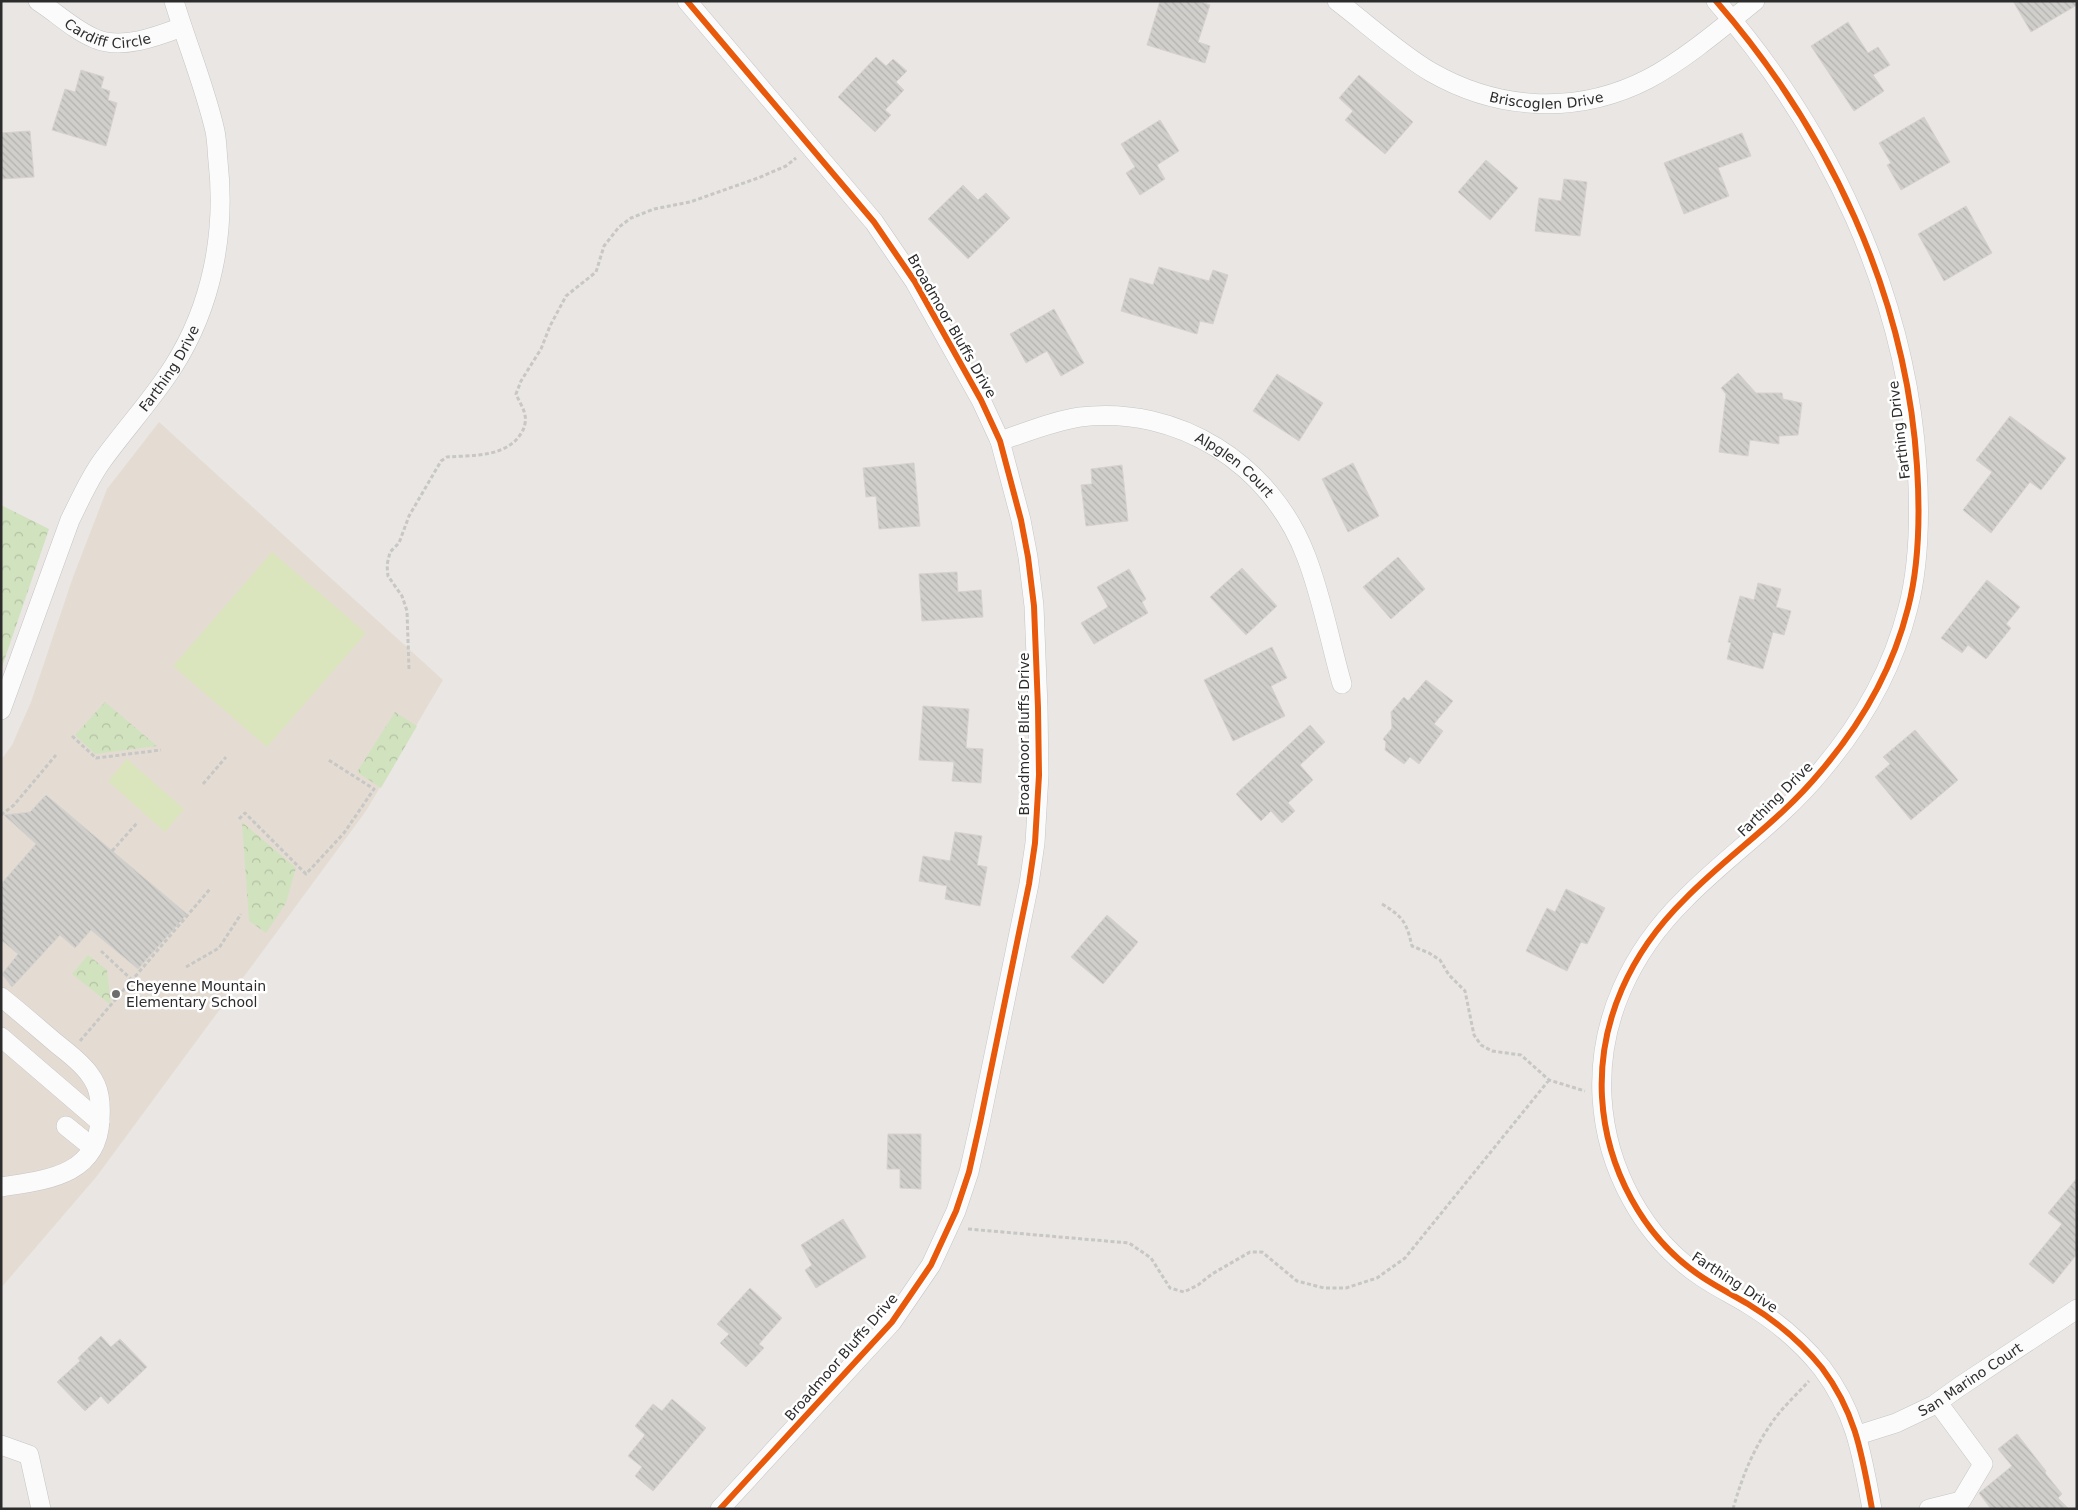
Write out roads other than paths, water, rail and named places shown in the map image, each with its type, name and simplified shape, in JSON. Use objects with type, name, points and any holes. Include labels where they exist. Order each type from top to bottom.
[{"type":"street","name":"Cardiff Circle","points":[[38,1],[97,40],[124,43],[151,38],[182,27]]},
{"type":"street","name":"Farthing Drive","points":[[1,710],[70,520],[83,492],[101,462],[152,398],[173,367],[189,338],[213,274],[218,241],[221,188],[215,132],[174,1]]},
{"type":"street","name":"Broadmoor Bluffs Drive","points":[[687,1],[874,222],[915,282],[953,346],[1000,441],[1021,520],[1034,606],[1039,776],[1035,843],[1029,884],[969,1172],[949,1227],[931,1266],[892,1322],[720,1509]]},
{"type":"street","name":"Briscoglen Drive","points":[[1337,1],[1429,71],[1456,85],[1486,96],[1510,102],[1537,105],[1568,103],[1597,98],[1625,90],[1650,78],[1677,61],[1755,1]]},
{"type":"street","name":"Farthing Drive","points":[[1716,1],[1788,95],[1826,159],[1848,200],[1868,247],[1892,314],[1908,385],[1916,446],[1919,494],[1915,572],[1908,606],[1897,643],[1880,682],[1844,743],[1790,805],[1688,895],[1668,916],[1632,966],[1617,997],[1607,1030],[1602,1062],[1602,1097],[1606,1129],[1613,1159],[1623,1183],[1654,1233],[1667,1249],[1701,1277],[1770,1318],[1805,1349],[1834,1386],[1858,1435],[1872,1509]]},
{"type":"street","name":"Alpglen Court","points":[[1000,441],[1057,421],[1105,415],[1159,422],[1189,432],[1238,461],[1276,503],[1292,527],[1306,555],[1342,684]]},
{"type":"street","points":[[1,997],[76,1060],[91,1076],[100,1098],[100,1122],[97,1139],[86,1158],[70,1172],[50,1179],[1,1187]]},
{"type":"street","points":[[1,1037],[100,1122]]},
{"type":"street","points":[[66,1126],[92,1147]]},
{"type":"street","name":"San Marino Court","points":[[1858,1435],[1896,1423],[1938,1402],[1959,1386],[2077,1309]]},
{"type":"street","points":[[1930,1509],[1961,1501],[1984,1464],[1938,1402]]},
{"type":"street","points":[[1,1445],[29,1455],[41,1509]]},
{"type":"place","name":"Cheyenne Mountain Elementary School","points":[[116,994]]}]
